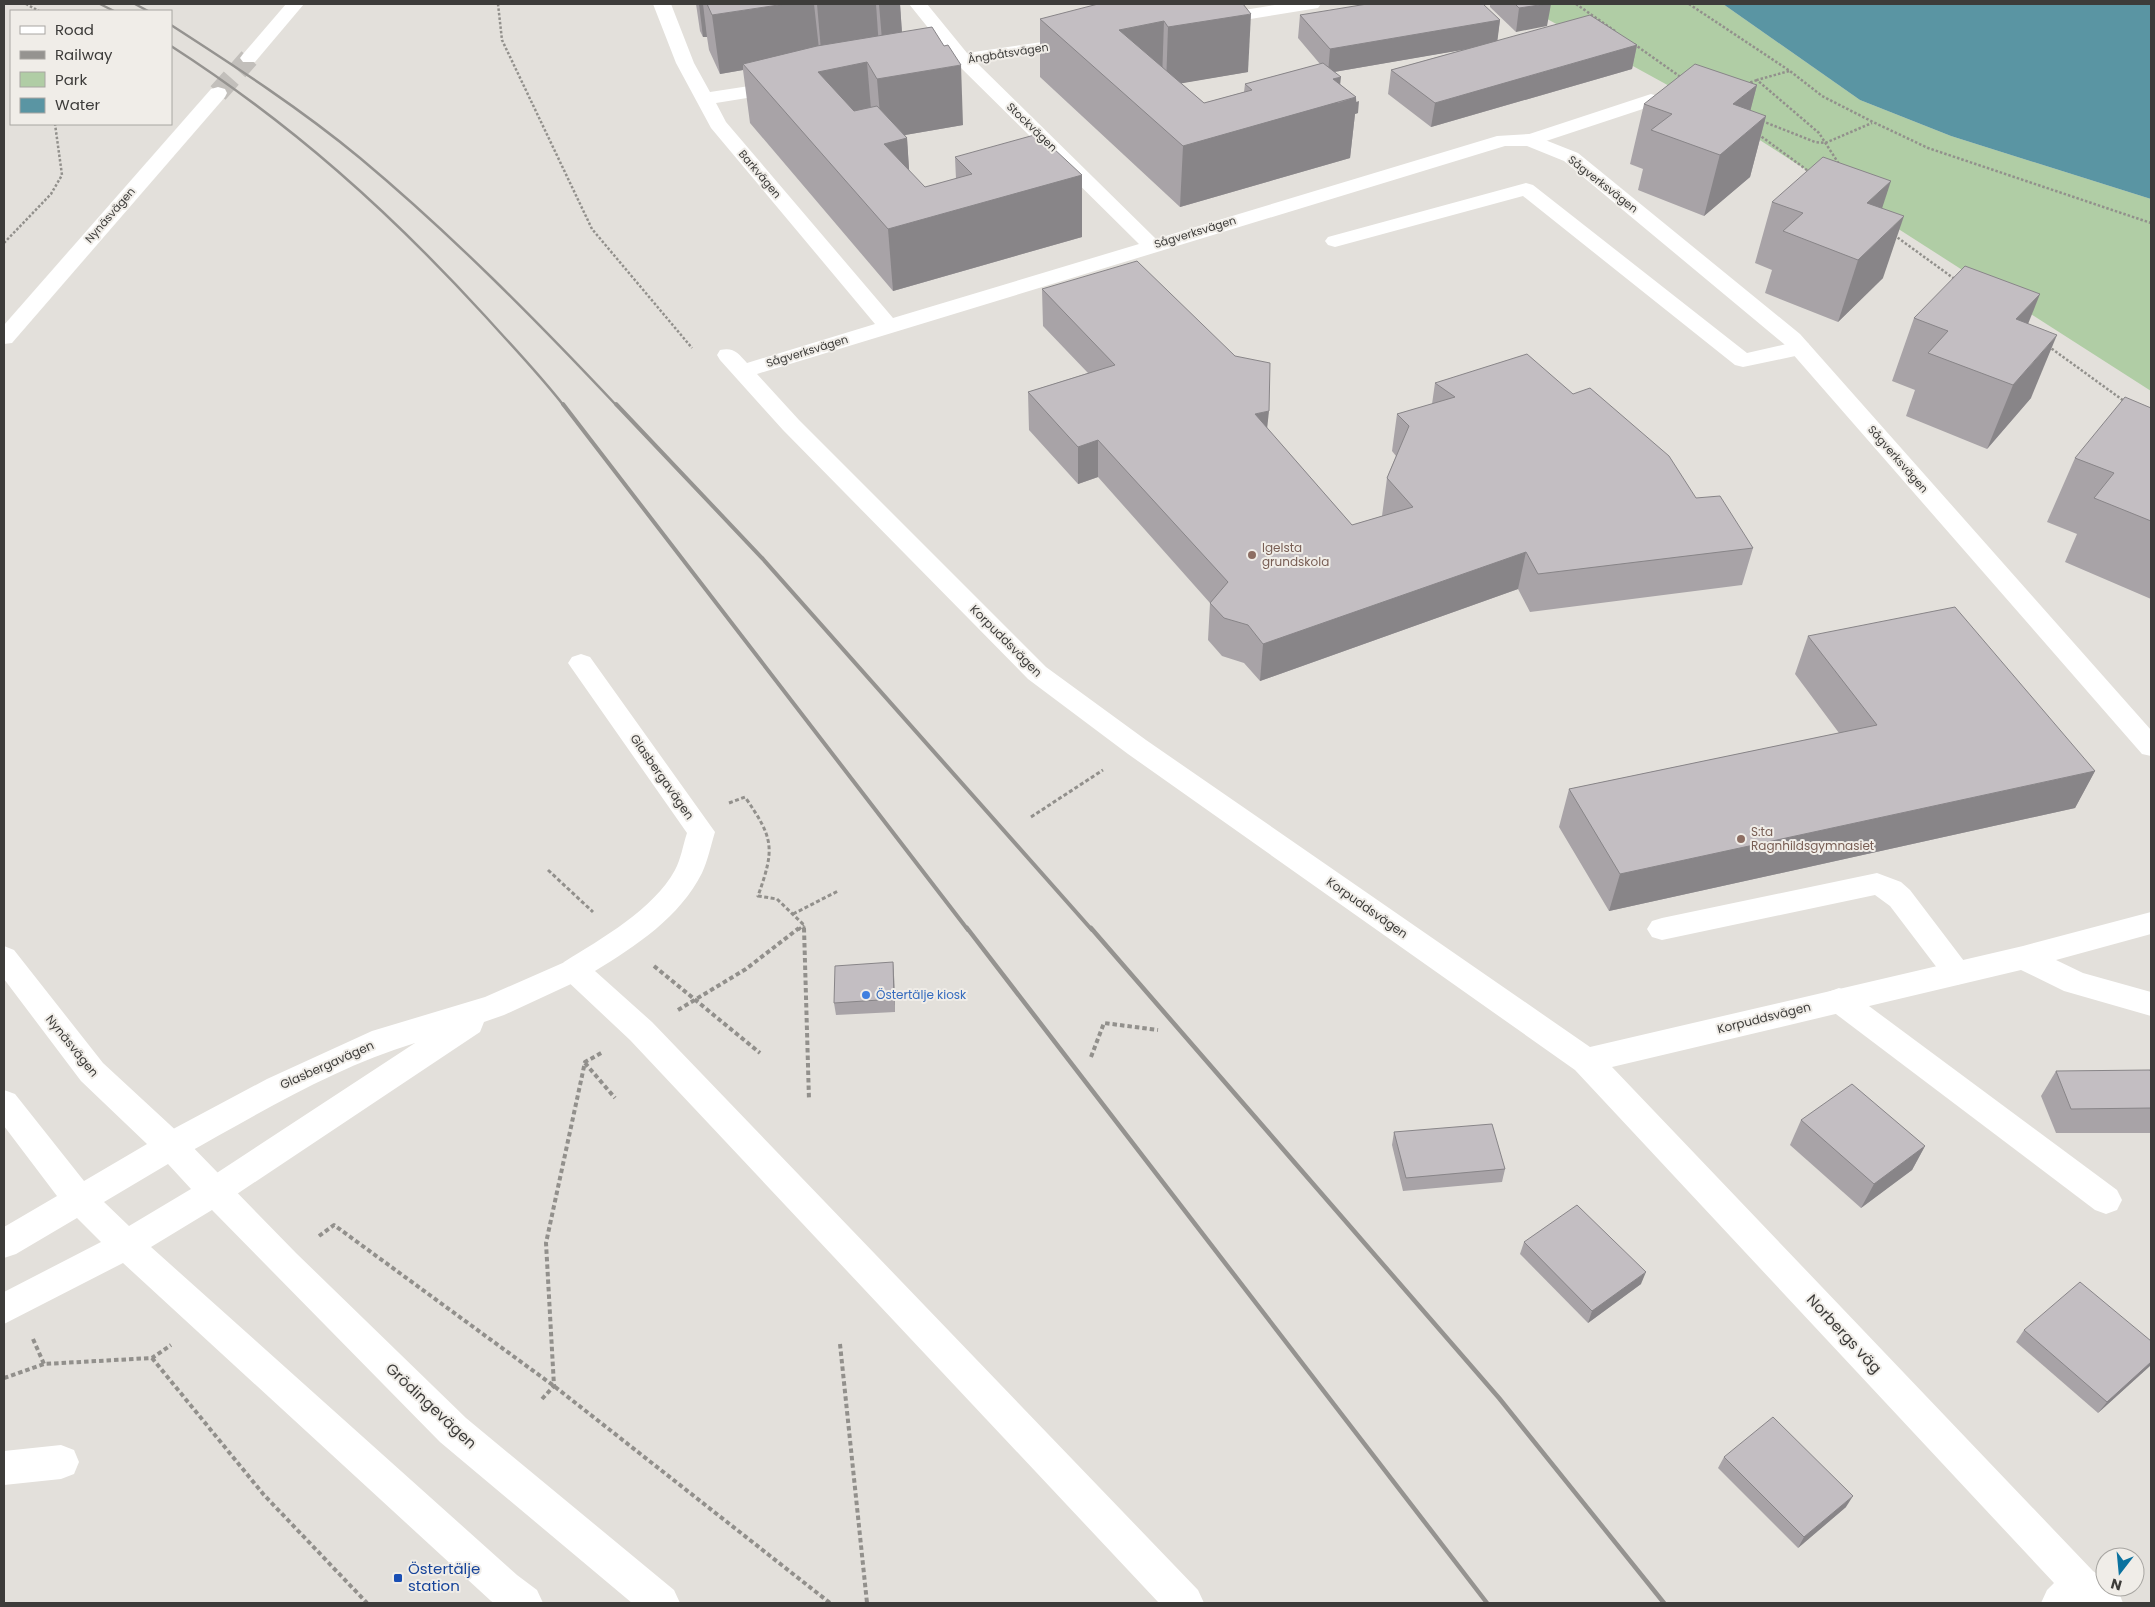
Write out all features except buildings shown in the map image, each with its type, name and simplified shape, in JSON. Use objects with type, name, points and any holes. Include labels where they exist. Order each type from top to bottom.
[{"type":"street","points":[[249,58],[295,4]]},
{"type":"street","name":"Barkvägen","points":[[662,4],[669,27],[703,99],[718,124],[888,326]]},
{"type":"street","name":"Stockvägen","points":[[918,4],[963,60],[1152,245]]},
{"type":"street","points":[[1196,23],[1312,4]]},
{"type":"street","name":"Ångbåtsvägen","points":[[905,68],[1099,38]]},
{"type":"street","points":[[703,99],[799,84]]},
{"type":"street","name":"Nynäsvägen","points":[[4,338],[218,93]]},
{"type":"street","points":[[1530,140],[1651,100]]},
{"type":"street","name":"Sågverksvägen","points":[[735,363],[888,326],[1504,140],[1530,140],[1571,157],[1784,332],[2151,747]]},
{"type":"street","points":[[1335,241],[1526,189],[1743,360],[1800,348]]},
{"type":"street","name":"Korpuddsvägen","points":[[735,363],[791,425],[1037,673],[1136,747],[1586,1061],[2023,958],[2151,923]]},
{"type":"street","name":"Glasbergavägen","points":[[80,1198],[278,1088],[383,1040],[493,1007],[574,970],[622,940],[650,918],[685,878],[701,832],[581,663]]},
{"type":"street","points":[[1662,929],[1877,884],[1891,890],[1900,898],[1957,973]]},
{"type":"street","name":"Nynäsvägen","points":[[4,958],[92,1072],[171,1146],[214,1192]]},
{"type":"street","points":[[2023,958],[2075,983],[2151,1004]]},
{"type":"street","points":[[574,970],[641,1031],[1185,1603]]},
{"type":"street","points":[[1839,1000],[2106,1200]]},
{"type":"street","name":"Glasbergavägen","points":[[126,1245],[214,1192],[493,1007]]},
{"type":"street","name":"Norbergs väg","points":[[1586,1061],[2081,1597]]},
{"type":"street","points":[[4,1103],[80,1198],[126,1245],[504,1588],[524,1603]]},
{"type":"street","name":"Grödingevägen","points":[[214,1192],[453,1430],[659,1603]]},
{"type":"street","points":[[4,1244],[80,1198]]},
{"type":"street","points":[[4,1309],[126,1245]]},
{"type":"street","points":[[4,1468],[61,1462]]},
{"type":"path","points":[[498,4],[502,40],[592,229],[705,363],[735,363]]},
{"type":"path","points":[[1576,4],[1622,36]]},
{"type":"path","points":[[1689,4],[1790,71],[1822,96],[1873,122],[1928,148],[2151,223]]},
{"type":"path","points":[[1630,42],[1684,80]]},
{"type":"path","points":[[1741,85],[1790,71]]},
{"type":"path","points":[[1757,80],[1820,133],[1840,164],[1841,173]]},
{"type":"path","points":[[1760,121],[1815,142],[1826,143],[1873,122]]},
{"type":"path","points":[[4,243],[46,200],[62,174],[56,125]]},
{"type":"path","points":[[1757,134],[1813,175]]},
{"type":"path","points":[[1893,234],[1958,281]]},
{"type":"path","points":[[2046,345],[2127,404]]},
{"type":"path","points":[[1031,817],[1136,747]]},
{"type":"path","points":[[691,818],[745,798],[764,825],[772,847],[758,896],[778,899],[804,925],[809,1100]]},
{"type":"path","points":[[793,914],[838,891]]},
{"type":"path","points":[[542,1399],[554,1386],[546,1243],[584,1062],[746,969],[804,925]]},
{"type":"path","points":[[1091,1057],[1104,1023],[1158,1030]]},
{"type":"path","points":[[584,1062],[616,1098]]},
{"type":"path","points":[[334,1225],[554,1386],[830,1603]]},
{"type":"path","points":[[840,1344],[867,1603]]},
{"type":"path","points":[[4,1378],[44,1364],[152,1358],[264,1495],[367,1603]]},
{"type":"green space","points":[[1520,4],[1723,4],[1860,100],[1951,136],[2151,199],[2151,391],[1713,110]]},
{"type":"water","points":[[1723,4],[2151,4],[2151,199],[1951,136],[1860,100]]},
{"type":"tunnel","points":[[218,93],[249,58]]},
{"type":"railway","points":[[100,4],[112,10]]},
{"type":"railway","points":[[135,4],[146,10]]},
{"type":"railway","points":[[172,26],[291,105],[338,140],[394,187],[492,278],[617,406]]},
{"type":"railway","points":[[172,47],[258,106],[338,171],[376,205],[450,278],[526,361],[564,406]]},
{"type":"railway","points":[[563,404],[968,930]]},
{"type":"railway","points":[[616,404],[763,559],[1092,930]]},
{"type":"railway","points":[[967,928],[1487,1603]]},
{"type":"railway","points":[[1091,928],[1499,1398],[1664,1603]]},
{"type":"place","name":"Igelsta grundskola","points":[[1252,555]]},
{"type":"place","name":"S:ta Ragnhildsgymnasiet","points":[[1741,839]]},
{"type":"place","name":"Östertälje kiosk","points":[[866,995]]},
{"type":"place","name":"Östertälje station","points":[[398,1578]]}]
